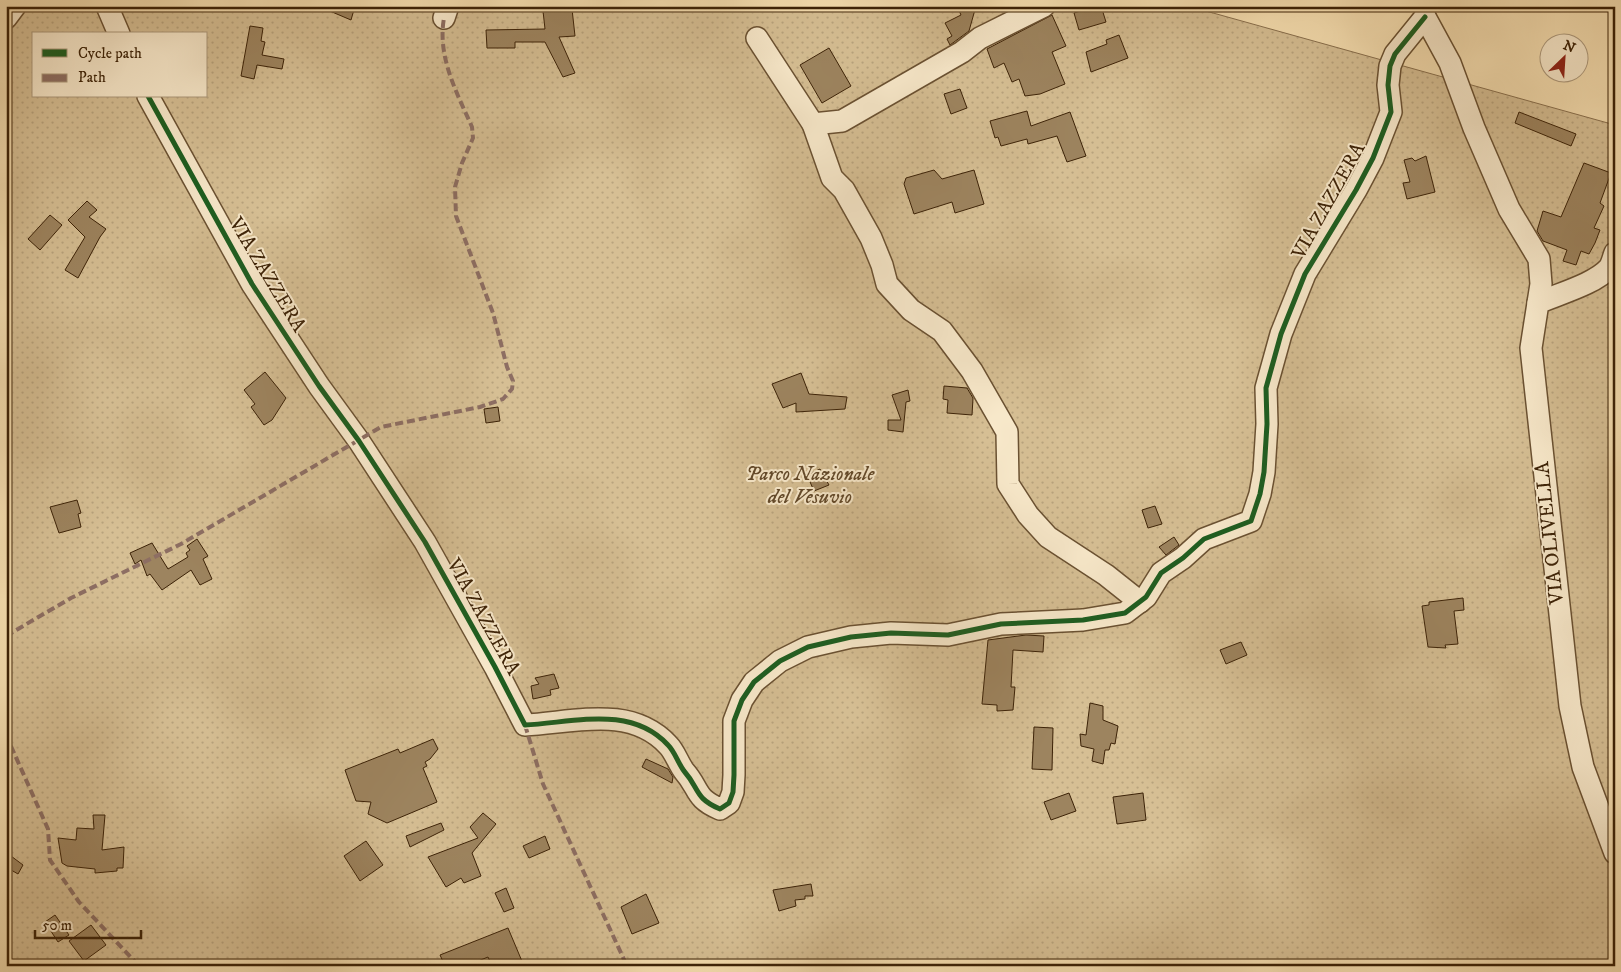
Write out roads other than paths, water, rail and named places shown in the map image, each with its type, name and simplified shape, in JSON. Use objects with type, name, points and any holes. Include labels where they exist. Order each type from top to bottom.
[{"type":"street","points":[[6,18],[15,6]]},
{"type":"street","points":[[107,6],[117,32]]},
{"type":"street","points":[[813,124],[842,121],[962,52],[980,38],[1044,6]]},
{"type":"street","name":"VIA OLIVELLA","points":[[1425,12],[1450,63],[1474,128],[1509,209],[1539,259],[1541,284],[1531,348],[1568,688],[1583,767],[1615,852]]},
{"type":"street","name":"VIA ZAZZERA","points":[[149,98],[252,284],[425,542],[495,667],[525,726],[597,718],[616,719],[644,728],[668,745],[704,802],[720,809],[729,803],[733,792],[734,721],[742,700],[754,682],[766,671],[808,648],[851,637],[891,633],[948,635],[1001,624],[1084,620],[1125,612],[1146,596],[1161,573],[1183,558],[1204,539],[1250,521],[1260,494],[1264,472],[1267,424],[1266,388],[1271,362],[1280,334],[1305,274],[1356,190],[1373,158],[1391,112],[1388,85],[1390,66],[1395,54],[1425,12]]},
{"type":"street","points":[[757,38],[813,124],[832,178],[844,190],[863,224],[882,264],[887,284],[911,310],[942,331],[972,371],[1007,432],[1008,484],[1028,515],[1048,537],[1106,575],[1140,602]]},
{"type":"street","points":[[1538,303],[1581,285],[1605,271],[1610,267],[1615,254]]},
{"type":"park label","name":"Parco Nazionale del Vesuvio","points":[[810,486]]}]
